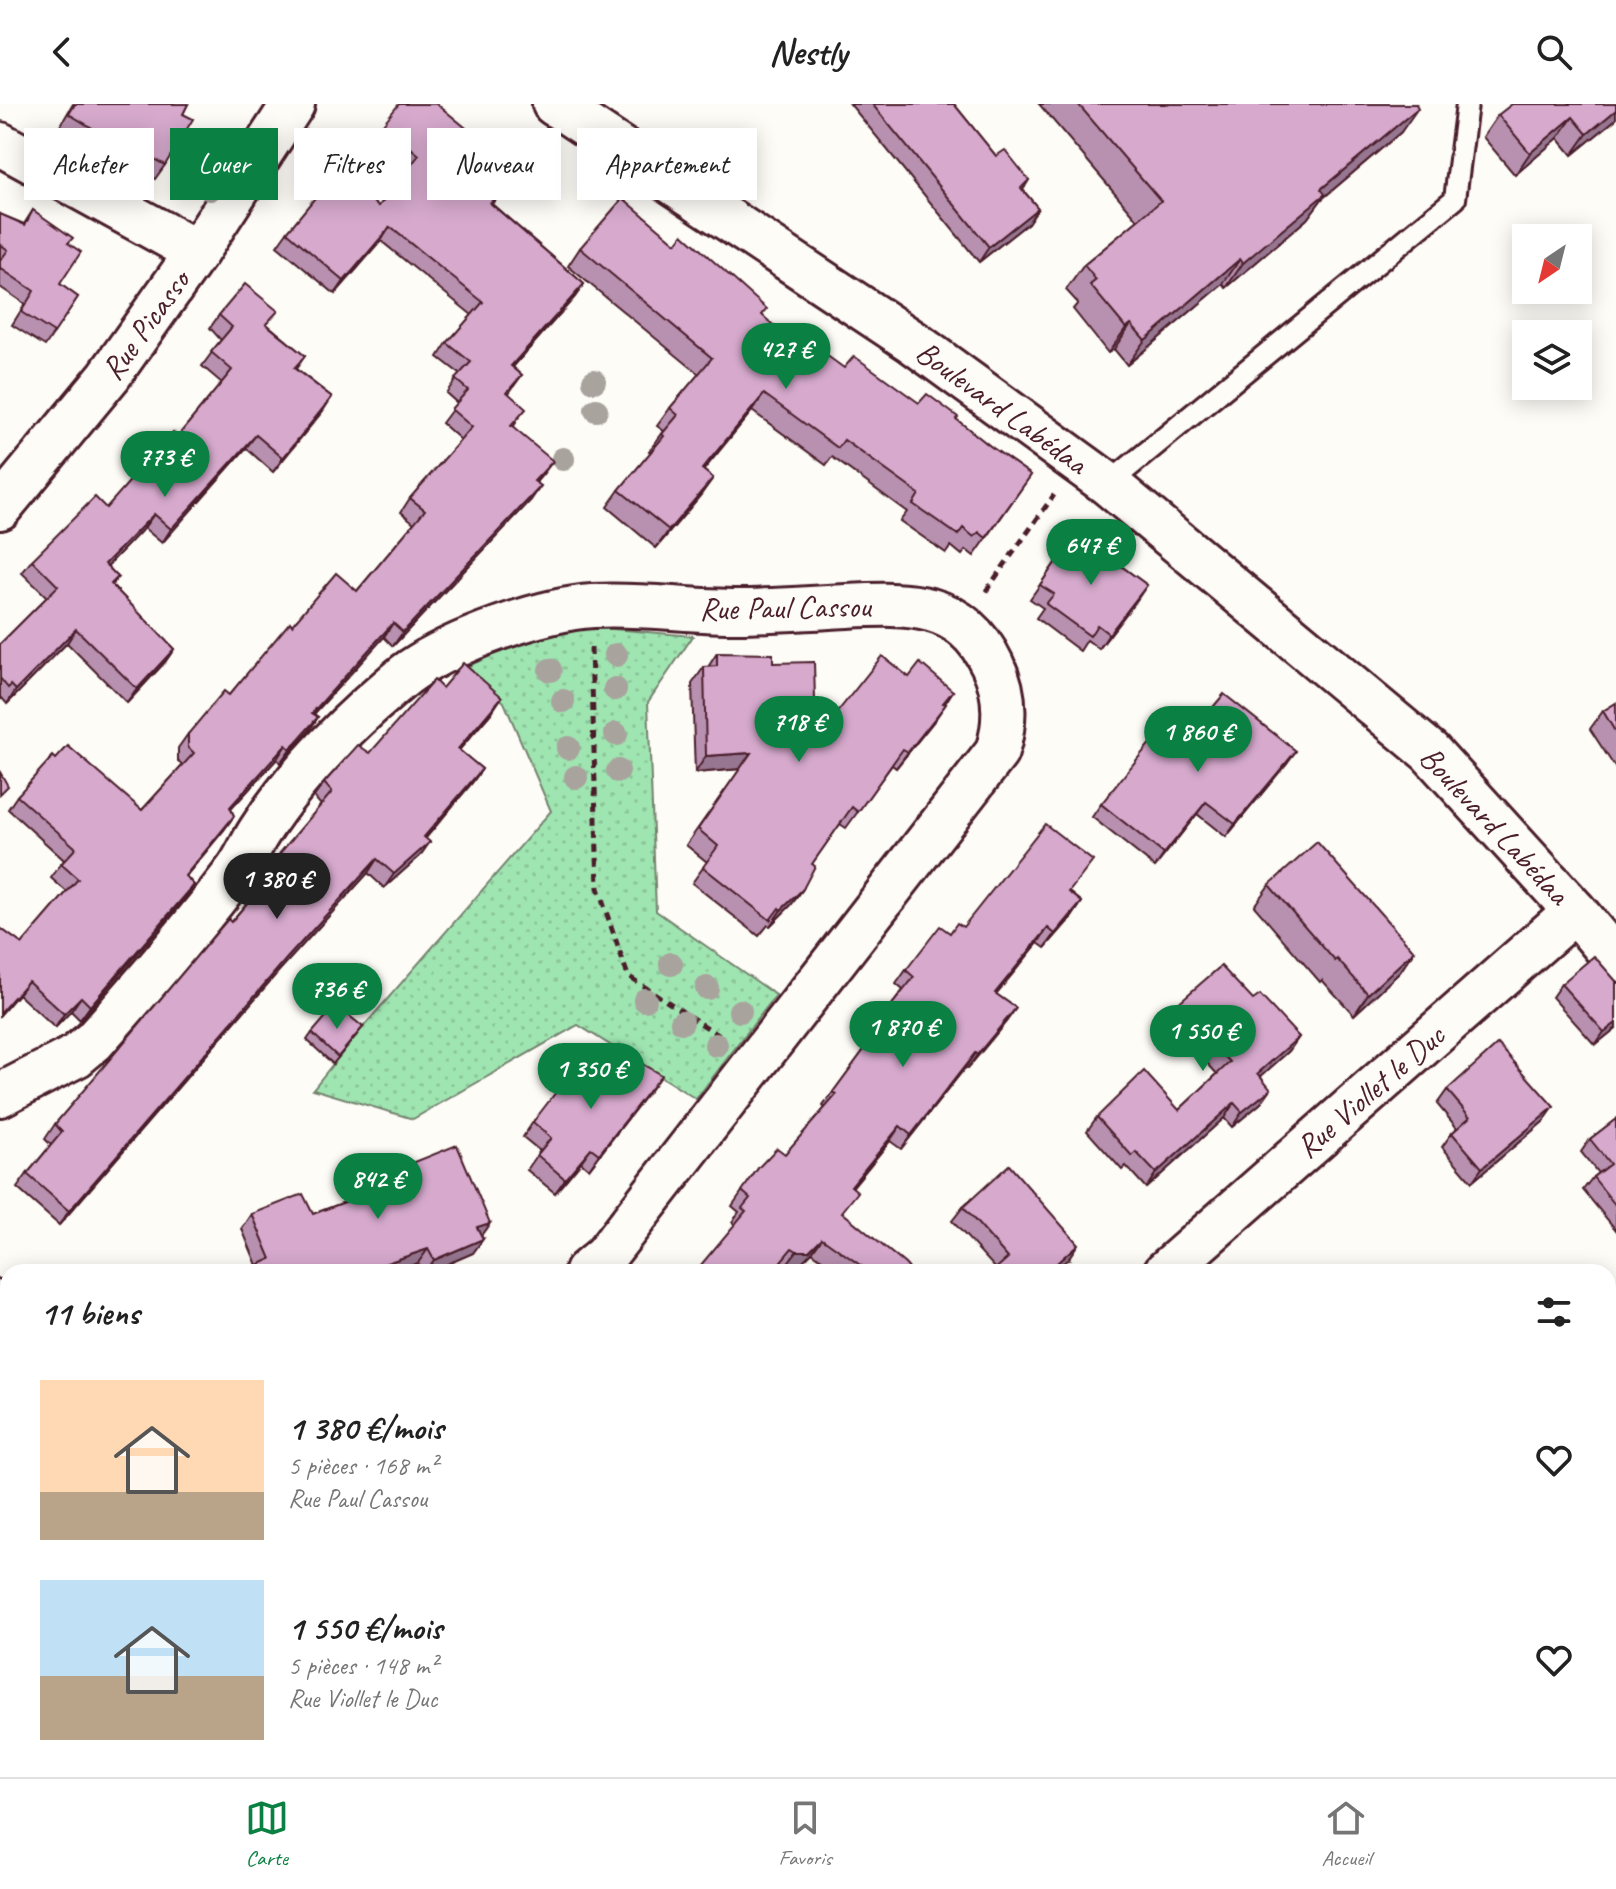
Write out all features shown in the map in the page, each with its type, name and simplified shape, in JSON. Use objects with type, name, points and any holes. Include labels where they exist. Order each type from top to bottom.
[{"type":"street","name":"Rue Picasso","points":[[0,508],[109,376],[197,252],[293,104]]},
{"type":"street","name":"Boulevard Labédaa","points":[[554,104],[913,342],[1093,473],[1430,752],[1616,960]]},
{"type":"street","name":"Rue Picasso","points":[[0,144],[197,252]]},
{"type":"street","name":"Rue Paul Cassou","points":[[0,1095],[76,1056],[94,1041],[237,872],[258,833],[310,765],[339,733],[411,671],[450,648],[519,622],[590,606],[744,611],[914,605],[946,614],[962,624],[985,648],[997,675],[1003,700],[1003,731],[997,752],[605,1256],[596,1264]]},
{"type":"street","name":"Rue Viollet le Duc","points":[[1174,1264],[1575,911]]},
{"type":"lane","points":[[1093,473],[1455,199],[1467,104]]},
{"type":"path","points":[[962,624],[1093,473]]},
{"type":"path","points":[[590,606],[598,888],[628,976],[758,1060]]},
{"type":"green space","points":[[590,627],[693,636],[648,702],[656,911],[776,995],[696,1099],[578,1025],[413,1119],[313,1089],[551,811],[504,702],[464,668],[518,643]]},
{"type":"building","points":[[75,104],[188,104],[183,114],[193,119],[188,128],[170,128],[170,157],[165,165],[154,159],[154,128],[92,128],[69,114]]},
{"type":"building","points":[[399,104],[437,104],[466,128],[427,128],[427,200],[493,200],[490,203],[584,284],[511,366],[522,375],[507,392],[526,409],[511,426],[553,461],[534,481],[541,486],[403,632],[393,623],[312,713],[318,717],[290,749],[286,745],[230,807],[234,816],[185,876],[194,885],[90,1006],[81,997],[64,1014],[28,981],[0,1013],[0,928],[22,944],[78,879],[61,864],[76,848],[17,796],[53,756],[56,759],[68,746],[142,810],[194,753],[188,747],[188,734],[224,691],[229,695],[336,573],[357,591],[425,510],[410,498],[472,427],[451,409],[468,390],[455,379],[471,362],[447,343],[483,302],[390,227],[344,281],[287,232],[313,200],[371,200],[379,206],[384,200],[411,200],[411,165],[419,155],[411,148],[411,128],[388,128],[383,124]]},
{"type":"building","points":[[872,104],[954,104],[996,156],[1005,150],[1029,180],[1021,188],[1038,208],[989,247]]},
{"type":"building","points":[[1078,104],[1416,104],[1418,108],[1321,189],[1325,194],[1243,263],[1240,259],[1145,340],[1131,324],[1126,328],[1090,285],[1096,280],[1084,265],[1161,201]]},
{"type":"building","points":[[1512,104],[1616,104],[1616,110],[1587,134],[1573,117],[1530,153],[1498,115]]},
{"type":"building","points":[[621,200],[625,200],[676,243],[683,234],[767,309],[762,315],[814,362],[822,352],[844,368],[854,356],[919,403],[927,394],[1031,475],[986,538],[979,532],[974,537],[963,528],[958,535],[913,504],[919,494],[844,440],[838,448],[764,394],[702,469],[713,478],[669,530],[619,490],[664,436],[662,434],[678,415],[670,408],[712,358],[580,248]]},
{"type":"building","points":[[33,210],[73,238],[68,243],[81,252],[60,284],[78,297],[54,333],[21,312],[34,291],[0,268],[0,261],[8,250],[0,244],[0,214],[25,225]]},
{"type":"building","points":[[245,284],[278,311],[266,324],[305,356],[294,368],[332,397],[283,458],[256,435],[171,529],[154,514],[105,564],[118,577],[111,584],[174,649],[137,689],[76,629],[16,690],[11,685],[8,688],[0,678],[0,644],[58,586],[32,560],[95,497],[106,508],[173,432],[178,436],[232,370],[211,352],[232,327],[219,315]]},
{"type":"building","points":[[1076,533],[1147,585],[1109,634],[1097,625],[1090,636],[1046,604],[1054,594],[1040,585]]},
{"type":"building","points":[[717,653],[773,654],[773,663],[814,662],[816,739],[882,656],[909,677],[920,663],[953,691],[908,752],[903,749],[858,812],[852,807],[812,864],[815,866],[803,889],[781,910],[779,908],[770,920],[703,867],[718,846],[698,829],[751,753],[706,756],[704,667],[717,666]]},
{"type":"building","points":[[463,663],[502,697],[458,749],[482,769],[424,837],[430,842],[394,874],[377,859],[287,958],[69,1211],[27,1174],[62,1132],[55,1124],[228,919],[231,922],[285,859],[280,853],[332,792],[324,783],[358,745],[370,753],[434,680],[442,688]]},
{"type":"building","points":[[1224,694],[1296,751],[1235,824],[1206,802],[1164,854],[1101,804],[1163,727],[1184,742]]},
{"type":"building","points":[[1616,703],[1616,733],[1603,711]]},
{"type":"building","points":[[0,772],[8,786],[0,794]]},
{"type":"building","points":[[1045,824],[1093,861],[1069,892],[1082,902],[1055,934],[1048,928],[995,993],[1016,1008],[977,1055],[975,1053],[911,1135],[900,1126],[851,1186],[858,1192],[842,1212],[905,1264],[859,1264],[822,1238],[809,1251],[792,1248],[779,1264],[702,1264],[746,1211],[742,1208],[750,1198],[742,1191],[759,1167],[777,1148],[785,1154],[837,1094],[833,1092],[891,1013],[887,1011],[914,977],[906,970],[940,926],[950,933],[957,923],[963,927]]},
{"type":"building","points":[[1317,842],[1414,951],[1368,994],[1269,885]]},
{"type":"building","points":[[1594,956],[1616,981],[1616,1023],[1604,1032],[1561,984]]},
{"type":"building","points":[[1221,966],[1253,1000],[1260,995],[1299,1037],[1258,1073],[1271,1089],[1242,1112],[1234,1103],[1156,1173],[1136,1152],[1132,1156],[1097,1117],[1144,1071],[1179,1110],[1230,1062],[1177,1004]]},
{"type":"building","points":[[336,1005],[363,1027],[338,1057],[312,1033]]},
{"type":"building","points":[[1498,1044],[1554,1107],[1482,1168],[1452,1133],[1470,1117],[1447,1090]]},
{"type":"building","points":[[625,1054],[661,1075],[599,1154],[591,1148],[565,1179],[537,1155],[551,1138],[533,1122],[583,1057],[610,1077]]},
{"type":"building","points":[[1616,1119],[1616,1206],[1593,1177],[1610,1164],[1590,1139]]},
{"type":"building","points":[[457,1145],[490,1223],[477,1227],[483,1239],[434,1260],[428,1249],[384,1264],[260,1264],[271,1259],[252,1214],[303,1194],[313,1214],[385,1187],[380,1176]]},
{"type":"building","points":[[1009,1165],[1078,1244],[1056,1264],[1001,1264],[1008,1258],[963,1207]]}]
